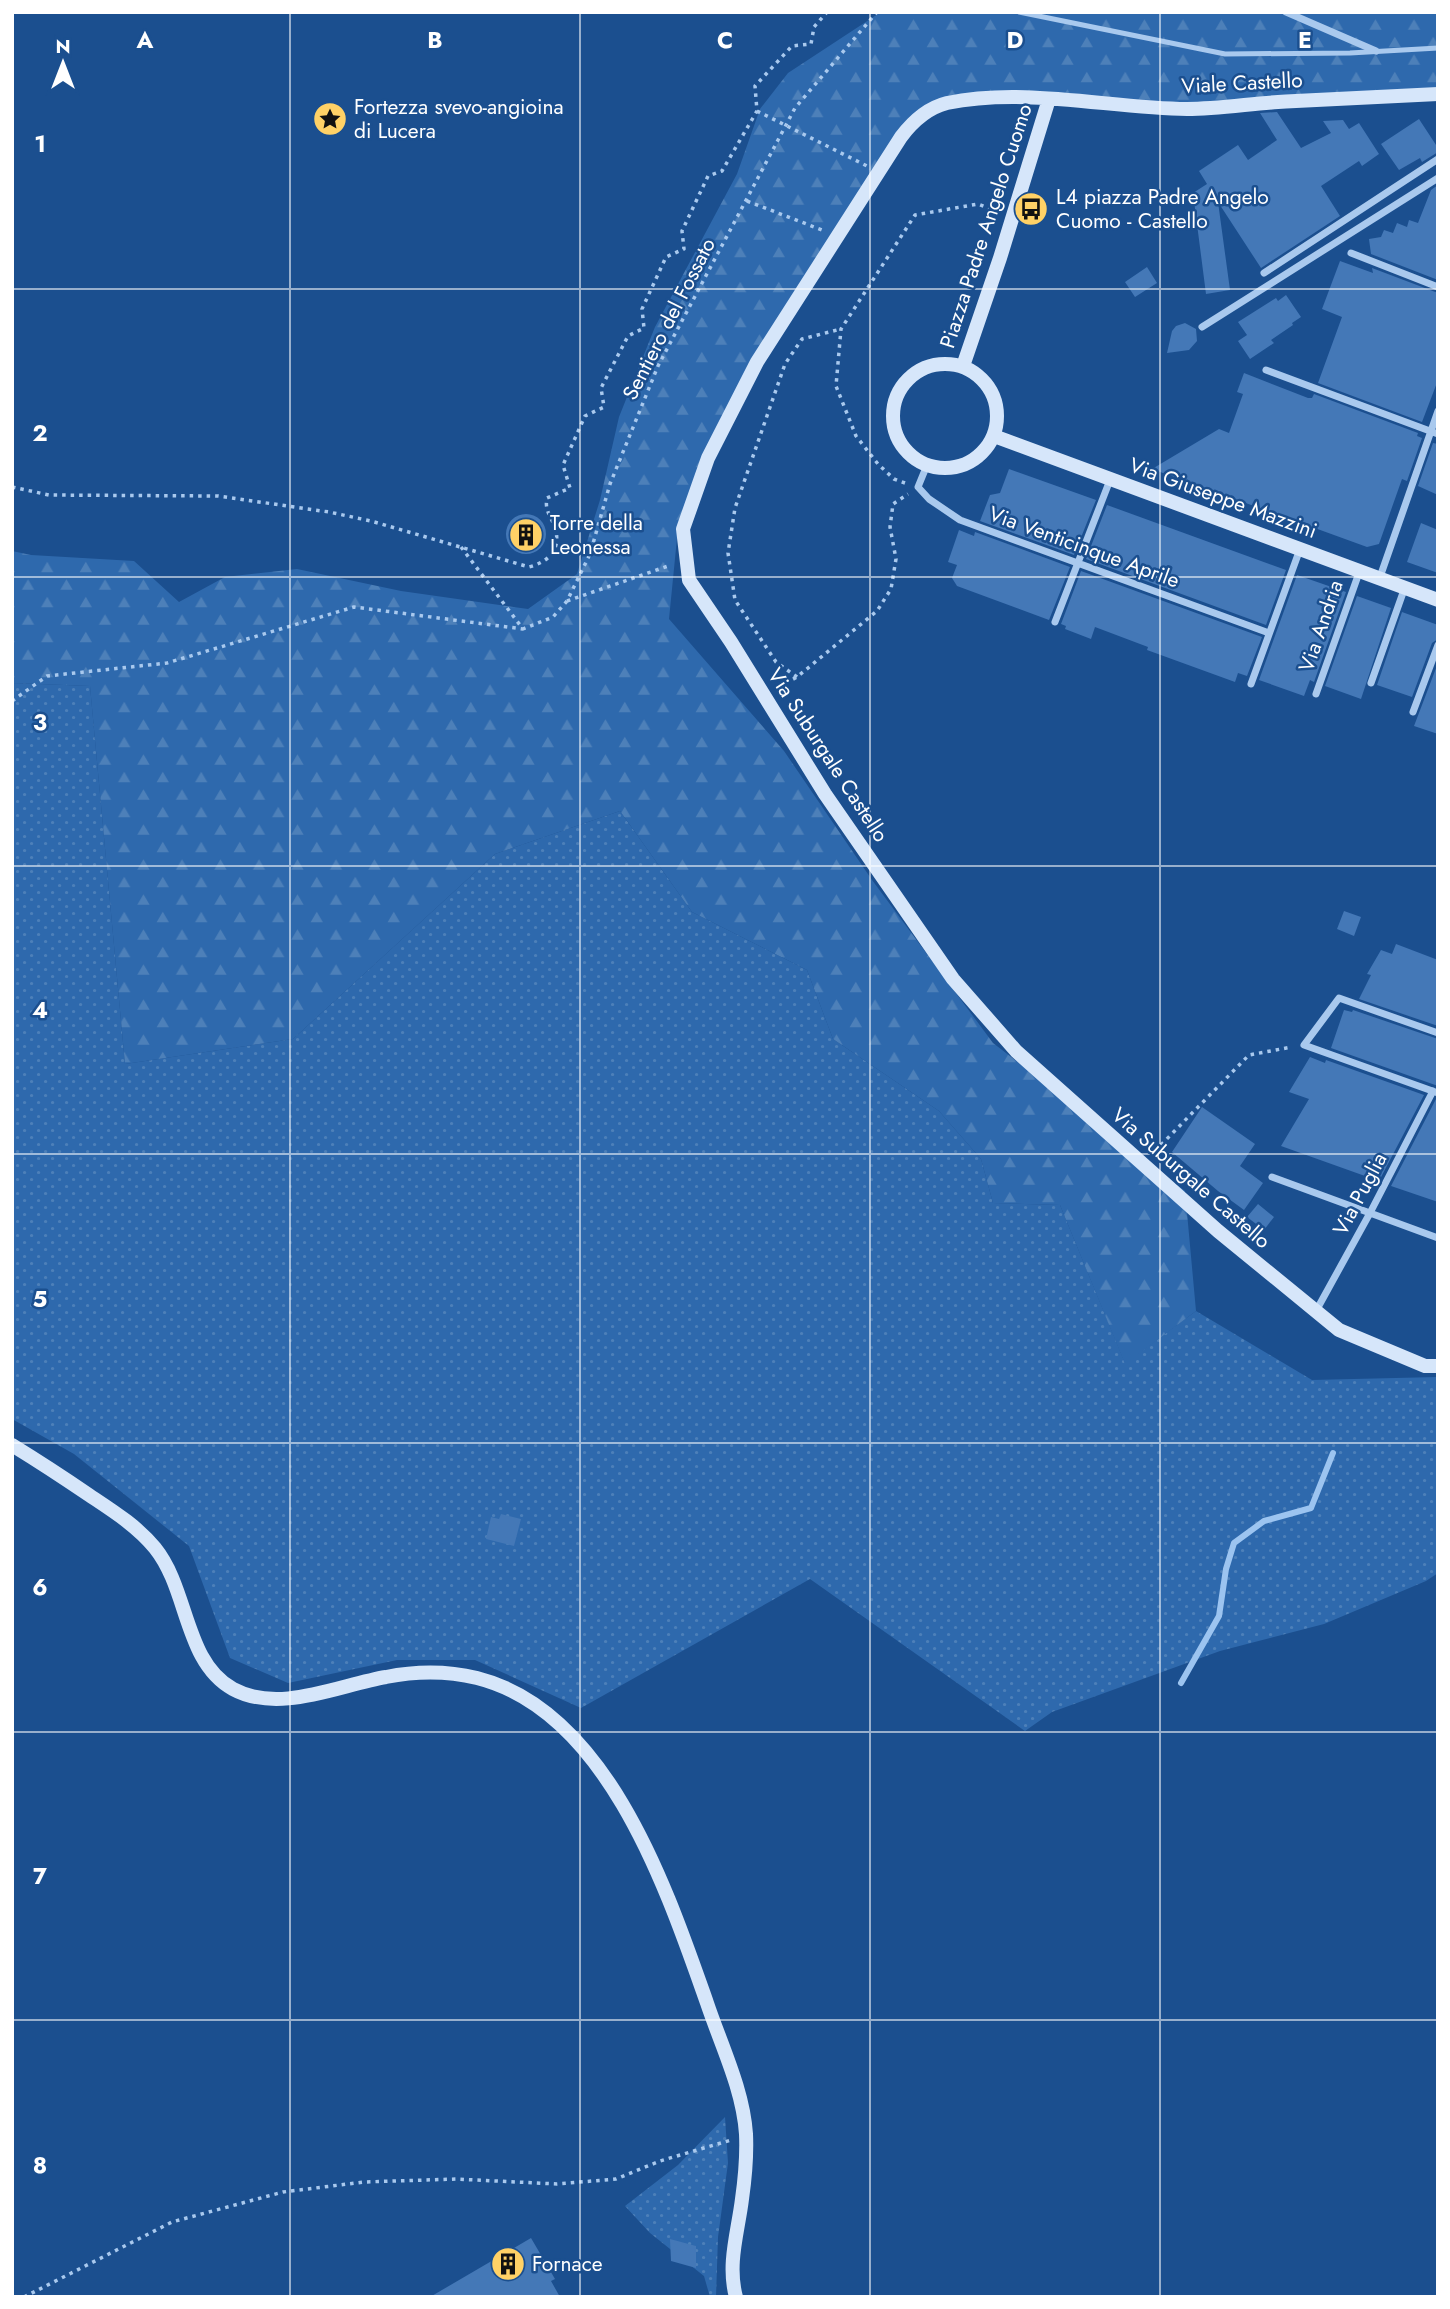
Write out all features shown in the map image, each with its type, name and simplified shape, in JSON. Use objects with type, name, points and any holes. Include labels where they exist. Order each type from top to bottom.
[{"type":"street","points":[[1286,12],[1376,51]]},
{"type":"street","name":"Viale Castello","points":[[1049,99],[1188,109],[1438,94]]},
{"type":"street","name":"Via Suburgale Castello","points":[[1049,99],[984,98],[945,104],[924,113],[911,123],[757,362],[708,458],[683,529],[689,580],[825,794],[953,979],[1016,1051],[1218,1231],[1339,1331],[1424,1366],[1438,1366]]},
{"type":"street","name":"Piazza Padre Angelo Cuomo","points":[[963,366],[1013,218],[1049,99]]},
{"type":"street","points":[[1264,273],[1438,159]]},
{"type":"street","points":[[1202,327],[1438,177]]},
{"type":"street","points":[[1351,253],[1438,287]]},
{"type":"street","name":"Piazza Padre Angelo Cuomo","points":[[927,466],[913,458],[901,446],[894,431],[892,415],[895,398],[903,384],[915,372],[930,365],[946,363],[963,366],[978,374],[989,387],[996,402],[998,419],[994,436]]},
{"type":"street","points":[[1266,370],[1434,433]]},
{"type":"street","points":[[1380,577],[1434,433],[1438,411]]},
{"type":"street","points":[[918,487],[927,466],[947,468],[967,464],[983,452],[994,436]]},
{"type":"street","name":"Via Giuseppe Mazzini","points":[[994,436],[1438,600]]},
{"type":"street","points":[[1055,622],[1110,480]]},
{"type":"street","name":"Via Venticinque Aprile","points":[[918,487],[929,499],[960,520],[1269,633]]},
{"type":"street","points":[[1251,684],[1300,549]]},
{"type":"street","name":"Via Andria","points":[[1316,694],[1360,569]]},
{"type":"street","points":[[1371,683],[1405,586]]},
{"type":"street","points":[[1413,712],[1438,645]]},
{"type":"street","points":[[1435,1092],[1304,1045],[1339,998],[1438,1033]]},
{"type":"street","name":"Via Puglia","points":[[1316,1311],[1435,1092]]},
{"type":"street","points":[[1272,1177],[1438,1238]]},
{"type":"street","points":[[12,1445],[135,1526],[155,1548],[172,1572],[202,1657],[218,1679],[229,1687],[252,1696],[283,1698],[397,1675],[439,1673],[466,1676],[490,1682],[521,1695],[560,1725],[607,1781],[633,1821],[654,1861],[739,2095],[746,2136],[746,2168],[733,2258],[736,2297]]},
{"type":"lane","points":[[1018,12],[1225,54],[1287,55],[1438,48]]},
{"type":"path","points":[[12,487],[49,495],[218,496],[329,512],[529,567],[543,563],[552,555],[556,544],[556,530],[548,516],[547,498],[570,488],[563,465],[586,416],[604,407],[601,388],[628,336],[644,328],[642,309],[666,257],[684,249],[682,231],[708,176],[722,171],[757,111],[755,86],[792,46],[811,44],[814,27],[827,12]]},
{"type":"path","name":"Sentiero del Fossato","points":[[523,629],[553,617],[567,601],[590,554],[610,484],[658,366],[795,108],[877,12]]},
{"type":"path","points":[[757,111],[869,167]]},
{"type":"path","points":[[747,201],[824,231]]},
{"type":"path","points":[[918,487],[894,479],[856,436],[835,386],[841,329],[915,215],[978,204],[1013,218]]},
{"type":"path","points":[[797,677],[776,662],[735,600],[728,553],[735,508],[785,364],[802,339],[841,329]]},
{"type":"path","points":[[763,694],[797,677],[877,611],[891,589],[896,559],[890,527],[894,504],[918,487]]},
{"type":"path","points":[[461,547],[523,629]]},
{"type":"path","points":[[567,601],[687,559]]},
{"type":"path","points":[[12,701],[47,676],[167,663],[354,607],[523,629]]},
{"type":"path","points":[[1142,1164],[1249,1055],[1304,1045]]},
{"type":"path","points":[[24,2297],[172,2222],[283,2192],[364,2182],[456,2179],[557,2184],[616,2179],[660,2161],[746,2136]]},
{"type":"green space","points":[[881,12],[1438,12],[1438,92],[1186,107],[982,95],[909,121],[755,361],[678,528],[669,619],[784,751],[872,880],[993,1043],[1185,1191],[1196,1311],[1125,1364],[1060,1205],[993,1203],[981,1159],[939,1111],[833,1039],[807,970],[692,912],[620,811],[495,854],[293,1039],[125,1064],[90,686],[12,683],[12,551],[31,555],[134,561],[179,602],[225,577],[297,569],[401,591],[528,609],[577,574],[600,500],[619,417],[655,327],[737,174],[760,109],[788,73]]},
{"type":"green space","points":[[12,683],[90,686],[125,1064],[293,1039],[495,854],[620,811],[692,912],[807,970],[833,1039],[939,1111],[981,1159],[993,1203],[1060,1205],[1125,1363],[1196,1311],[1312,1380],[1438,1377],[1438,1573],[1426,1581],[1324,1624],[1220,1651],[1052,1712],[1025,1731],[810,1579],[581,1708],[475,1660],[397,1660],[288,1683],[230,1658],[189,1546],[74,1454],[12,1419]]},
{"type":"green space","points":[[725,2117],[728,2163],[718,2237],[716,2297],[710,2297],[704,2276],[650,2233],[625,2206],[678,2165]]},
{"type":"building","points":[[1277,112],[1301,148],[1331,133],[1323,121],[1343,120],[1349,129],[1359,123],[1379,154],[1362,166],[1359,161],[1321,186],[1340,216],[1261,268],[1218,202],[1230,290],[1206,294],[1193,193],[1207,184],[1199,171],[1238,145],[1248,160],[1277,140],[1260,113]]},
{"type":"building","points":[[1419,119],[1438,152],[1422,162],[1420,158],[1399,170],[1381,144]]},
{"type":"building","points":[[1438,185],[1438,280],[1371,254],[1369,239],[1381,237],[1384,230],[1393,233],[1397,223],[1407,227],[1409,220],[1418,223],[1431,190]]},
{"type":"building","points":[[1340,261],[1373,273],[1372,268],[1438,293],[1438,380],[1422,422],[1318,383],[1342,317],[1322,309]]},
{"type":"building","points":[[1147,267],[1157,283],[1135,297],[1125,282]]},
{"type":"building","points":[[1286,295],[1301,317],[1271,340],[1274,343],[1250,359],[1238,341],[1247,335],[1238,322],[1276,298],[1278,301]]},
{"type":"building","points":[[1185,323],[1196,329],[1197,341],[1189,350],[1167,353],[1172,331],[1176,326]]},
{"type":"building","points":[[1244,373],[1308,398],[1312,398],[1314,394],[1418,433],[1417,436],[1422,438],[1407,481],[1402,479],[1379,544],[1367,547],[1152,469],[1219,429],[1229,433],[1243,394],[1237,392]]},
{"type":"building","points":[[1433,443],[1438,444],[1438,495],[1418,486]]},
{"type":"building","points":[[1009,469],[1096,500],[1074,555],[980,521],[990,495],[1000,493]]},
{"type":"building","points":[[1107,505],[1286,570],[1266,625],[1086,559]]},
{"type":"building","name":"Torre della Leonessa","points":[[526,514],[534,515],[540,520],[545,526],[545,542],[540,548],[534,553],[526,554],[518,553],[512,548],[507,542],[506,534],[507,526],[512,520],[518,515]]},
{"type":"building","points":[[1421,523],[1438,530],[1438,573],[1407,562]]},
{"type":"building","points":[[959,530],[974,536],[975,532],[1070,567],[1049,620],[957,586],[952,578],[957,565],[948,562]]},
{"type":"building","points":[[1081,571],[1262,637],[1247,676],[1238,673],[1235,682],[1147,650],[1148,647],[1095,627],[1091,639],[1065,629],[1066,626],[1061,624]]},
{"type":"building","points":[[1297,575],[1346,592],[1314,682],[1310,680],[1304,696],[1259,680]]},
{"type":"building","points":[[1357,596],[1391,608],[1361,699],[1325,686]]},
{"type":"building","points":[[1402,612],[1438,625],[1438,639],[1432,643],[1412,697],[1377,685]]},
{"type":"building","points":[[1438,663],[1438,734],[1414,726]]},
{"type":"building","points":[[1344,911],[1361,917],[1354,936],[1337,929]]},
{"type":"building","points":[[1396,944],[1438,960],[1438,1026],[1359,999],[1371,975],[1367,974],[1381,950],[1392,954]]},
{"type":"building","points":[[1344,1010],[1353,1010],[1438,1039],[1438,1086],[1331,1048]]},
{"type":"building","points":[[1310,1057],[1325,1063],[1326,1060],[1424,1095],[1379,1181],[1281,1146],[1309,1099],[1289,1092]]},
{"type":"building","points":[[1438,1099],[1438,1202],[1391,1186]]},
{"type":"building","points":[[1202,1107],[1255,1144],[1240,1166],[1263,1183],[1244,1210],[1172,1152]]},
{"type":"building","points":[[1258,1204],[1274,1217],[1264,1230],[1247,1217]]},
{"type":"building","points":[[501,1514],[521,1519],[514,1546],[486,1539],[491,1517],[499,1519]]},
{"type":"building","name":"Fornace","points":[[531,2238],[555,2279],[551,2281],[560,2297],[430,2297]]},
{"type":"building","points":[[670,2239],[696,2246],[696,2268],[671,2261]]},
{"type":"waterway","points":[[1181,1683],[1219,1616],[1226,1569],[1234,1543],[1264,1521],[1311,1508],[1333,1453]]},
{"type":"place","name":"Fortezza svevo-angioina di Lucera","points":[[330,119]]},
{"type":"place","name":"L4 piazza Padre Angelo Cuomo - Castello","points":[[1031,209]]},
{"type":"place","name":"Torre della Leonessa","points":[[526,535]]},
{"type":"place","name":"Fornace","points":[[508,2264]]}]
